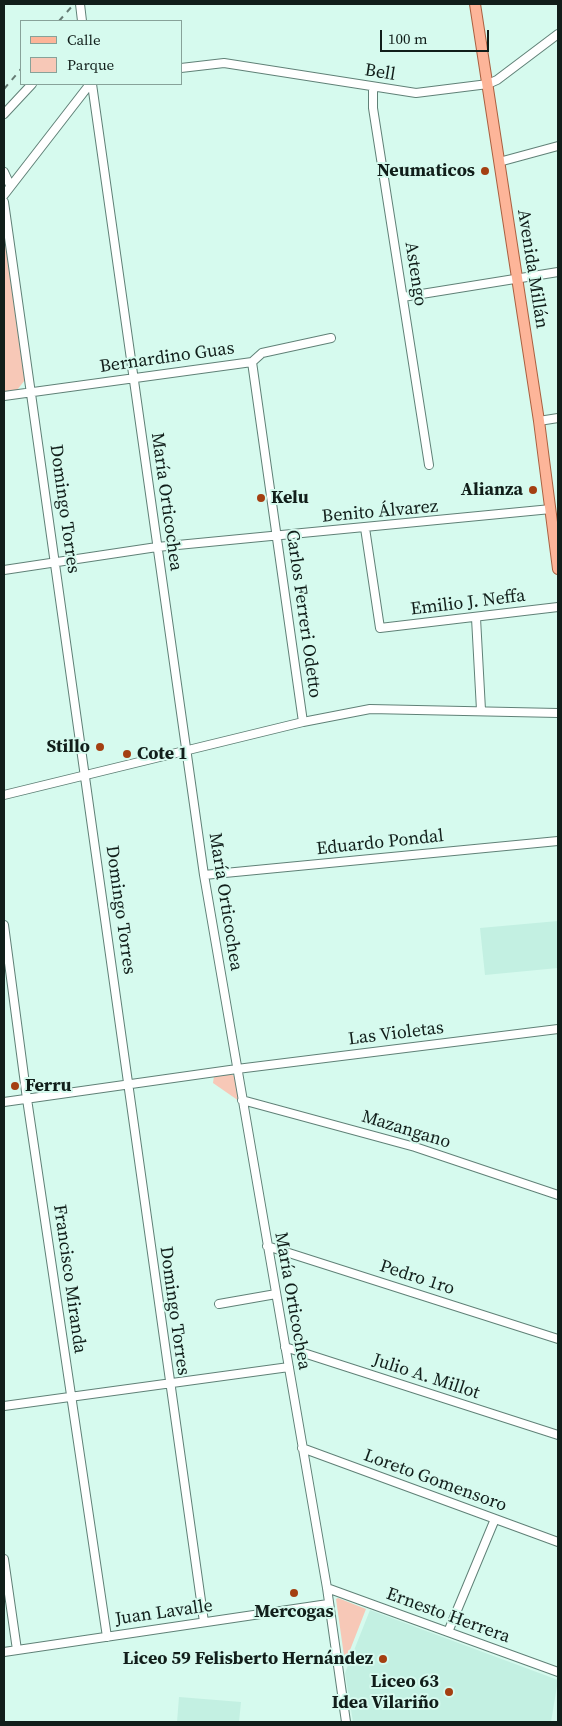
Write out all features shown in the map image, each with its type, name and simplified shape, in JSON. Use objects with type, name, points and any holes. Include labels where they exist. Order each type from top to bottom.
[{"type":"main road","name":"Avenida Millán","points":[[475,4],[539,421],[558,569]]},
{"type":"street","points":[[80,4],[82,20]]},
{"type":"street","name":"Bell","points":[[182,68],[224,63],[373,87],[423,93],[488,84],[505,75],[558,34]]},
{"type":"street","points":[[4,114],[31,85]]},
{"type":"street","points":[[4,195],[90,85]]},
{"type":"street","name":"María Orticochea","points":[[91,85],[204,875],[327,1588],[346,1722]]},
{"type":"street","name":"Astengo","points":[[373,87],[373,108],[429,465]]},
{"type":"street","points":[[499,162],[558,146]]},
{"type":"street","points":[[4,172],[10,185]]},
{"type":"street","name":"Domingo Torres","points":[[4,202],[204,1622]]},
{"type":"street","points":[[403,296],[558,272]]},
{"type":"street","name":"Bernardino Guas","points":[[4,396],[252,362],[265,352],[331,338]]},
{"type":"street","name":"Carlos Ferreri Odetto","points":[[252,362],[303,722]]},
{"type":"street","points":[[539,421],[558,418]]},
{"type":"street","name":"Benito Álvarez","points":[[4,570],[157,547],[551,509]]},
{"type":"street","name":"Emilio J. Neffa","points":[[365,528],[380,628],[558,607]]},
{"type":"street","points":[[476,618],[481,710]]},
{"type":"street","points":[[4,795],[303,722],[370,708],[481,710],[558,714]]},
{"type":"street","name":"Eduardo Pondal","points":[[204,875],[558,841]]},
{"type":"street","name":"Francisco Miranda","points":[[4,925],[27,1099],[107,1637]]},
{"type":"street","name":"Las Violetas","points":[[238,1069],[558,1029]]},
{"type":"street","points":[[4,1102],[238,1069]]},
{"type":"street","name":"Mazangano","points":[[242,1100],[415,1147],[558,1195]]},
{"type":"street","name":"Pedro 1ro","points":[[267,1246],[558,1339]]},
{"type":"street","points":[[219,1304],[276,1294]]},
{"type":"street","name":"Julio A. Millot","points":[[285,1347],[558,1435]]},
{"type":"street","points":[[4,1406],[289,1367]]},
{"type":"street","name":"Loreto Gomensoro","points":[[302,1448],[558,1542]]},
{"type":"street","points":[[448,1632],[495,1519]]},
{"type":"street","points":[[4,1559],[17,1650]]},
{"type":"street","name":"Ernesto Herrera","points":[[327,1588],[558,1672]]},
{"type":"street","name":"Juan Lavalle","points":[[4,1652],[328,1604]]},
{"type":"shaded area","points":[[558,921],[558,968],[485,975],[480,928]]},
{"type":"shaded area","points":[[370,1610],[558,1680],[551,1722],[353,1722],[345,1673]]},
{"type":"shaded area","points":[[179,1697],[241,1702],[239,1722],[177,1722]]},
{"type":"green space","points":[[4,216],[25,380],[17,390],[4,392]]},
{"type":"green space","points":[[230,1073],[235,1077],[239,1101],[213,1083],[214,1076]]},
{"type":"green space","points":[[338,1598],[366,1609],[345,1663],[336,1599]]},
{"type":"railway","points":[[60,20],[74,4]]},
{"type":"railway","points":[[4,89],[20,70]]},
{"type":"place","name":"Neumaticos","points":[[485,171]]},
{"type":"place","name":"Alianza","points":[[533,490]]},
{"type":"place","name":"Kelu","points":[[261,498]]},
{"type":"place","name":"Stillo","points":[[100,747]]},
{"type":"place","name":"Cote 1","points":[[127,754]]},
{"type":"place","name":"Ferru","points":[[15,1086]]},
{"type":"place","name":"Mercogas","points":[[294,1593]]},
{"type":"place","name":"Liceo 59 Felisberto Hernández","points":[[383,1659]]},
{"type":"place","name":"Liceo 63 Idea Vilariño","points":[[449,1692]]}]
